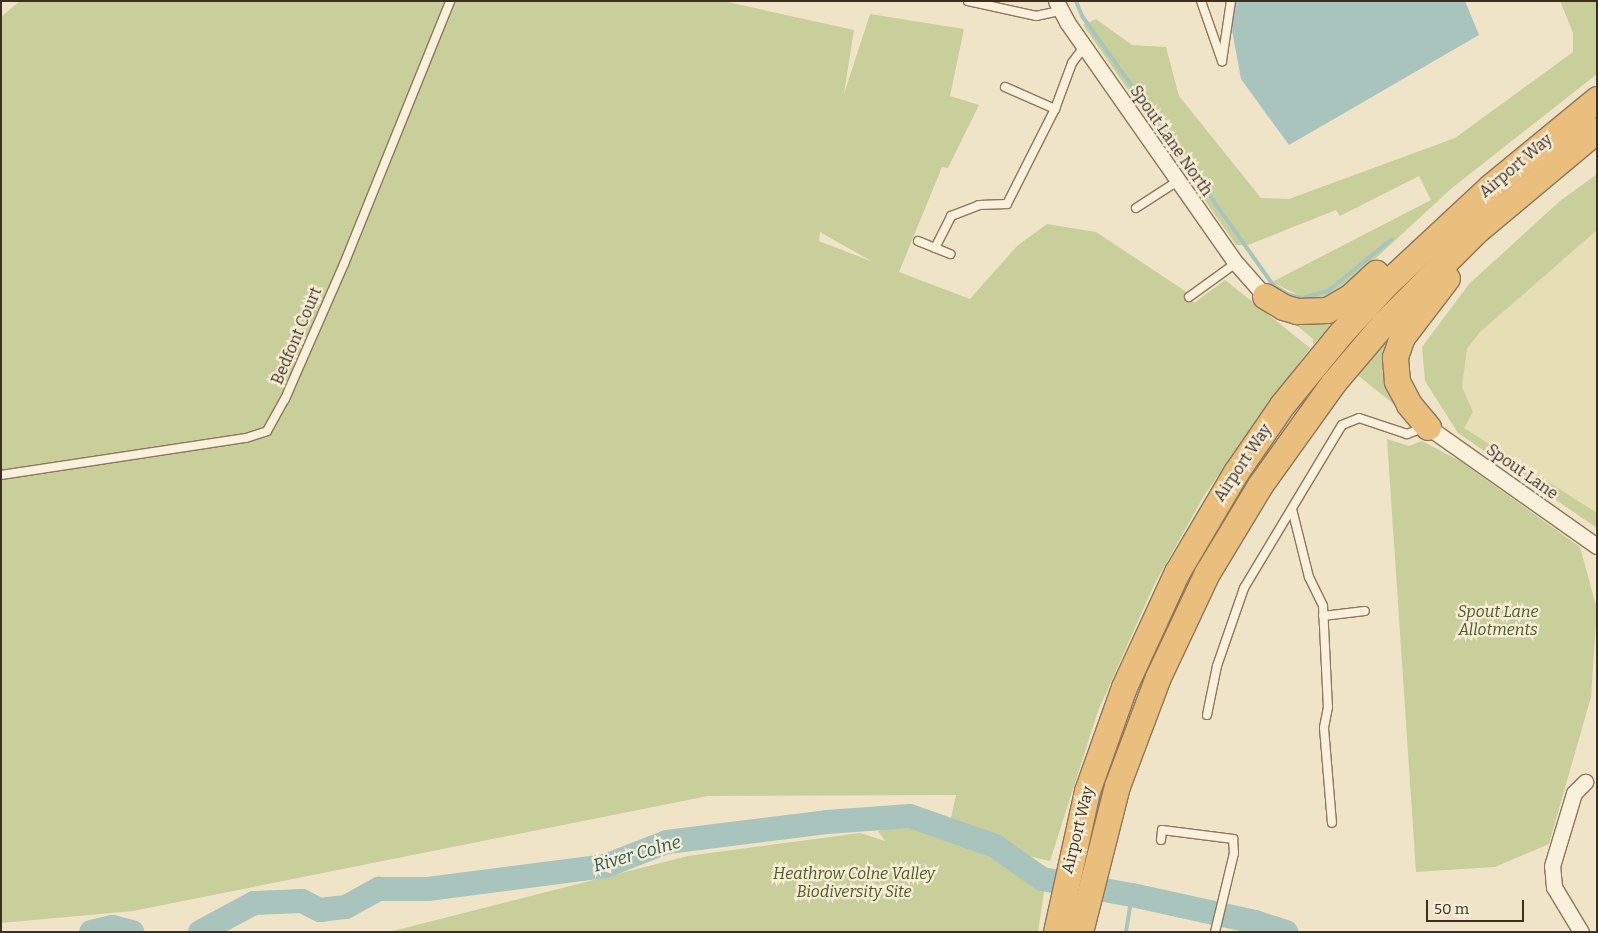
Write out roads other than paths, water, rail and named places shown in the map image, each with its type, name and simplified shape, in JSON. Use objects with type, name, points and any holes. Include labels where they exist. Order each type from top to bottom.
[{"type":"highway","name":"Airport Way","points":[[1056,932],[1069,863],[1102,744],[1124,687],[1161,602],[1215,505],[1282,405],[1341,333],[1414,256],[1490,187],[1597,99]]},
{"type":"highway","name":"Airport Way","points":[[1080,932],[1093,870],[1117,786],[1158,677],[1180,626],[1228,535],[1295,433],[1333,383],[1383,324],[1476,232],[1597,130]]},
{"type":"highway","points":[[1265,296],[1282,307],[1297,310],[1318,311],[1338,305],[1432,222],[1490,187]]},
{"type":"highway","points":[[1428,427],[1409,404],[1396,381],[1395,357],[1402,338],[1464,259],[1476,232]]},
{"type":"street","name":"Spout Lane North","points":[[1058,6],[1084,47],[1236,263],[1265,296]]},
{"type":"street","name":"Spout Lane","points":[[1428,427],[1597,546]]},
{"type":"street","points":[[1581,932],[1554,887],[1552,866],[1574,793],[1585,782]]},
{"type":"lane","name":"Bedfont Court","points":[[1,475],[226,441],[267,431],[285,399],[340,273],[450,1]]},
{"type":"lane","points":[[968,1],[1036,16],[1058,6]]},
{"type":"lane","points":[[1201,1],[1222,61],[1231,1]]},
{"type":"lane","points":[[935,248],[951,216],[979,205],[1007,204],[1055,109],[1072,63],[1084,47]]},
{"type":"lane","points":[[1005,87],[1055,109]]},
{"type":"lane","points":[[1136,208],[1178,181]]},
{"type":"lane","points":[[918,241],[950,254]]},
{"type":"lane","points":[[1189,298],[1236,263]]},
{"type":"lane","points":[[1207,715],[1216,666],[1244,588],[1342,425],[1359,418],[1407,434],[1428,427]]},
{"type":"lane","points":[[1292,508],[1309,577],[1323,606],[1328,707],[1324,728],[1332,823]]},
{"type":"lane","points":[[1323,616],[1365,611]]},
{"type":"lane","points":[[1161,840],[1162,830],[1233,839],[1234,853],[1215,932]]},
{"type":"water","points":[[1231,1],[1465,1],[1479,35],[1289,145],[1241,79],[1232,30]]},
{"type":"waterway","points":[[1076,1],[1082,16],[1273,285],[1287,294],[1302,298],[1328,291],[1392,239]]},
{"type":"waterway","name":"River Colne","points":[[200,932],[254,903],[302,901],[320,910],[346,907],[379,889],[428,889],[605,866],[667,842],[827,822],[910,816],[995,846],[1042,879],[1132,895],[1255,922],[1286,932]]},
{"type":"waterway","name":"River Colne","points":[[1126,932],[1132,895]]},
{"type":"waterway","name":"River Colne","points":[[91,932],[112,927],[132,932]]},
{"type":"park label","name":"Spout Lane Allotments","points":[[1498,621]]},
{"type":"park label","name":"Heathrow Colne Valley Biodiversity Site","points":[[854,883]]}]
